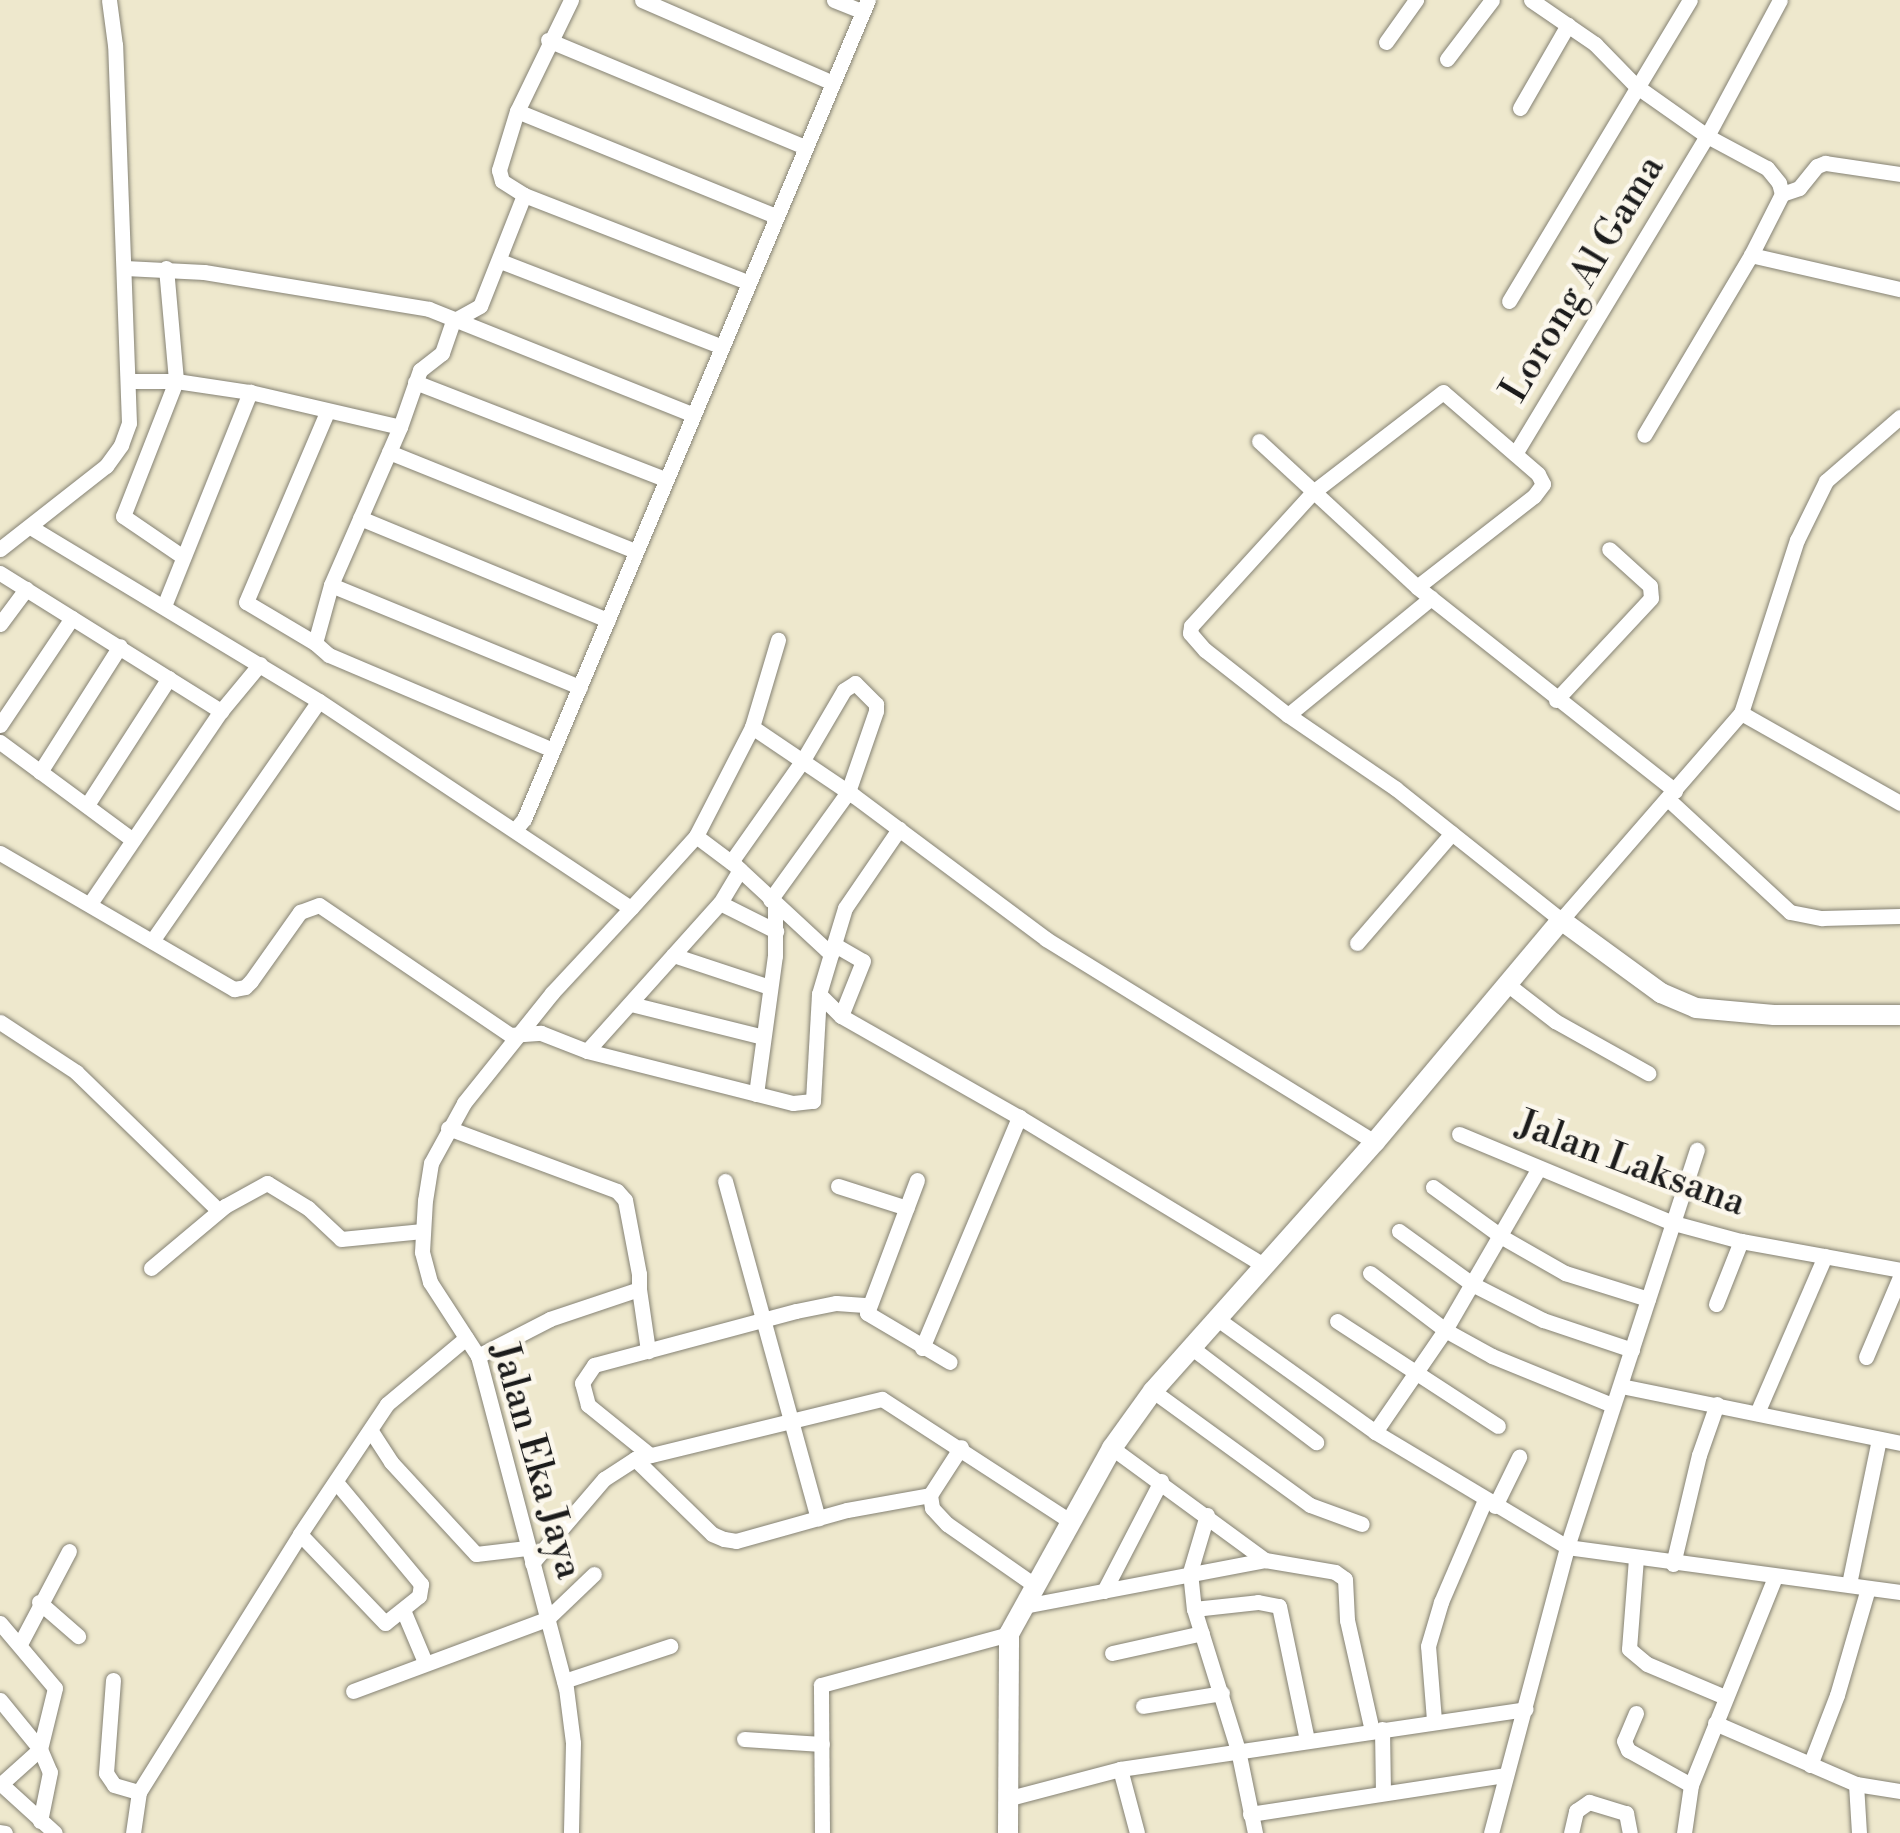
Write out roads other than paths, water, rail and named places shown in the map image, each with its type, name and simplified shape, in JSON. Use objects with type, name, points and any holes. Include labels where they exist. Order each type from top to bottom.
[{"type":"street","points":[[0,549],[32,528],[106,466],[121,445],[129,423],[116,45],[109,0]]},
{"type":"street","points":[[571,0],[548,40],[517,111],[499,170],[507,186],[747,282]]},
{"type":"street","points":[[642,0],[833,82]]},
{"type":"street","points":[[515,830],[580,687],[866,6],[834,0]]},
{"type":"street","points":[[1386,42],[1416,0]]},
{"type":"street","points":[[1446,59],[1492,0]]},
{"type":"street","points":[[1531,0],[1595,44],[1636,86],[1707,136],[1767,168],[1782,194]]},
{"type":"street","points":[[1510,302],[1690,0]]},
{"type":"street","name":"Lorong Al Gama","points":[[1516,454],[1707,136],[1780,0]]},
{"type":"street","points":[[1520,108],[1568,25]]},
{"type":"street","points":[[548,40],[805,148]]},
{"type":"street","points":[[517,111],[776,216]]},
{"type":"street","points":[[1644,435],[1782,194],[1799,188],[1817,166],[1825,163],[1900,174]]},
{"type":"street","points":[[315,643],[331,584],[400,428],[415,382],[423,366],[442,353],[450,325],[480,306],[524,195]]},
{"type":"street","points":[[1750,255],[1900,289]]},
{"type":"street","points":[[500,260],[720,346]]},
{"type":"street","points":[[125,268],[166,268],[429,309],[692,414]]},
{"type":"street","points":[[166,268],[176,381],[123,516],[183,557]]},
{"type":"street","points":[[130,381],[176,381],[250,392],[400,428]]},
{"type":"street","points":[[415,382],[665,479]]},
{"type":"street","points":[[164,606],[250,392]]},
{"type":"street","points":[[1417,587],[1540,491],[1543,484],[1516,454],[1440,392],[1313,492],[1190,626],[1192,639],[1288,715],[1395,788],[1560,920],[1661,993],[1696,1008],[1774,1015],[1900,1015]]},
{"type":"street","points":[[326,412],[246,602],[329,655],[553,750]]},
{"type":"street","points":[[1008,1833],[1009,1634],[1112,1448],[1153,1390],[1375,1142],[1560,920],[1741,713],[1796,540],[1826,481],[1900,417]]},
{"type":"street","points":[[1259,441],[1417,587],[1672,796],[1790,912],[1822,918],[1900,916]]},
{"type":"street","points":[[388,452],[636,551]]},
{"type":"street","points":[[360,518],[608,620]]},
{"type":"street","points":[[32,528],[319,701],[631,908]]},
{"type":"street","points":[[1556,700],[1651,598],[1650,586],[1610,550]]},
{"type":"street","points":[[0,573],[221,711]]},
{"type":"street","points":[[331,584],[580,687]]},
{"type":"street","points":[[0,624],[26,589]]},
{"type":"street","points":[[1288,715],[1431,598]]},
{"type":"street","points":[[0,725],[72,618]]},
{"type":"street","name":"Jalan Eka Jaya","points":[[571,1833],[573,1742],[564,1680],[478,1356],[430,1282],[422,1252],[431,1162],[448,1128],[517,1037],[696,836],[752,727],[778,640]]},
{"type":"street","points":[[40,772],[120,646]]},
{"type":"street","points":[[90,902],[221,711],[260,664]]},
{"type":"street","points":[[86,805],[169,678]]},
{"type":"street","points":[[587,1050],[720,903],[736,866],[844,690],[855,683],[876,704],[876,711],[848,792],[772,902],[776,931],[756,1094]]},
{"type":"street","points":[[152,941],[319,701]]},
{"type":"street","points":[[1741,713],[1900,803]]},
{"type":"street","points":[[752,727],[848,792],[1046,939],[1375,1142]]},
{"type":"street","points":[[0,742],[132,840]]},
{"type":"street","points":[[0,853],[90,902],[225,985],[245,988],[300,912],[319,905],[517,1037],[541,1033],[587,1050],[794,1104],[813,1101],[819,994],[845,908],[900,830]]},
{"type":"street","points":[[1357,943],[1452,833]]},
{"type":"street","points":[[696,836],[833,950],[864,961],[841,1016]]},
{"type":"street","points":[[720,903],[776,931]]},
{"type":"street","points":[[673,956],[770,987]]},
{"type":"street","points":[[1507,984],[1556,1021],[1648,1073]]},
{"type":"street","points":[[819,994],[841,1016],[1020,1117],[1263,1265]]},
{"type":"street","points":[[631,1004],[763,1037]]},
{"type":"street","points":[[0,1022],[76,1072],[219,1211]]},
{"type":"street","points":[[922,1348],[1020,1117]]},
{"type":"street","points":[[448,1128],[617,1191],[626,1200],[648,1351]]},
{"type":"street","name":"Jalan Laksana","points":[[1459,1134],[1670,1222],[1900,1274]]},
{"type":"street","points":[[1491,1833],[1567,1547],[1696,1150]]},
{"type":"street","points":[[1375,1432],[1445,1330],[1502,1238],[1539,1168]]},
{"type":"street","points":[[917,1180],[868,1305],[874,1321],[950,1362]]},
{"type":"street","points":[[725,1181],[818,1518]]},
{"type":"street","points":[[151,1268],[219,1211],[266,1183],[308,1208],[341,1239],[424,1231]]},
{"type":"street","points":[[838,1186],[907,1208]]},
{"type":"street","points":[[1433,1187],[1502,1238],[1566,1273],[1648,1299]]},
{"type":"street","points":[[1399,1231],[1472,1284],[1542,1320],[1632,1350]]},
{"type":"street","points":[[1716,1304],[1741,1241]]},
{"type":"street","points":[[1757,1413],[1825,1256]]},
{"type":"street","points":[[1370,1273],[1445,1330],[1492,1356],[1612,1406]]},
{"type":"street","points":[[1866,1357],[1900,1274]]},
{"type":"street","points":[[478,1356],[550,1319],[640,1289]]},
{"type":"street","points":[[868,1305],[836,1303],[594,1365],[582,1383],[588,1405],[643,1457],[712,1534],[724,1539],[736,1541],[818,1518],[930,1494]]},
{"type":"street","points":[[1216,1318],[1375,1432],[1567,1547],[1900,1592]]},
{"type":"street","points":[[1337,1320],[1498,1426]]},
{"type":"street","points":[[133,1833],[139,1792],[377,1417],[396,1395],[466,1338]]},
{"type":"street","points":[[1192,1348],[1316,1442]]},
{"type":"street","points":[[1621,1386],[1900,1443]]},
{"type":"street","points":[[1153,1390],[1310,1506],[1362,1524]]},
{"type":"street","points":[[371,1431],[383,1452],[476,1554],[530,1556],[604,1480],[643,1457],[882,1399],[1070,1520]]},
{"type":"street","points":[[1673,1564],[1698,1456],[1717,1404]]},
{"type":"street","points":[[1849,1584],[1879,1439]]},
{"type":"street","points":[[961,1447],[930,1494],[932,1508],[947,1524],[1036,1586]]},
{"type":"street","points":[[1112,1448],[1265,1560]]},
{"type":"street","points":[[1434,1720],[1428,1646],[1441,1602],[1490,1503],[1519,1457]]},
{"type":"street","points":[[1104,1591],[1160,1480]]},
{"type":"street","points":[[300,1534],[379,1622],[385,1623],[419,1596],[421,1584],[336,1482]]},
{"type":"street","points":[[1206,1515],[1190,1572],[1194,1608],[1238,1750],[1255,1833]]},
{"type":"street","points":[[20,1644],[69,1551]]},
{"type":"street","points":[[1636,1558],[1629,1648],[1647,1664],[1726,1697]]},
{"type":"street","points":[[1024,1606],[1265,1560],[1336,1572],[1345,1578],[1347,1620],[1377,1730],[1383,1792]]},
{"type":"street","points":[[353,1691],[547,1618],[594,1574]]},
{"type":"street","points":[[1684,1833],[1691,1785],[1775,1577]]},
{"type":"street","points":[[1810,1765],[1837,1695],[1868,1588]]},
{"type":"street","points":[[39,1602],[78,1636]]},
{"type":"street","points":[[1194,1608],[1258,1602],[1280,1606],[1307,1740]]},
{"type":"street","points":[[403,1610],[424,1662]]},
{"type":"street","points":[[0,1622],[54,1688],[40,1749],[4,1787],[0,1810]]},
{"type":"street","points":[[1112,1653],[1202,1632]]},
{"type":"street","points":[[822,1833],[821,1685],[1009,1634]]},
{"type":"street","points":[[564,1680],[670,1646]]},
{"type":"street","points":[[113,1680],[106,1773],[114,1784],[139,1792]]},
{"type":"street","points":[[1143,1706],[1222,1694]]},
{"type":"street","points":[[0,1700],[40,1749],[50,1772],[50,1829]]},
{"type":"street","points":[[1010,1798],[1120,1769],[1526,1708]]},
{"type":"street","points":[[1636,1713],[1624,1742],[1628,1750],[1691,1785]]},
{"type":"street","points":[[1715,1723],[1856,1784],[1900,1792]]},
{"type":"street","points":[[744,1739],[822,1744]]},
{"type":"street","points":[[1120,1769],[1137,1833]]},
{"type":"street","points":[[1250,1814],[1506,1775]]},
{"type":"street","points":[[1856,1784],[1859,1833]]},
{"type":"street","points":[[4,1787],[50,1829]]},
{"type":"street","points":[[1572,1833],[1576,1811],[1589,1802],[1626,1814],[1630,1833]]}]
